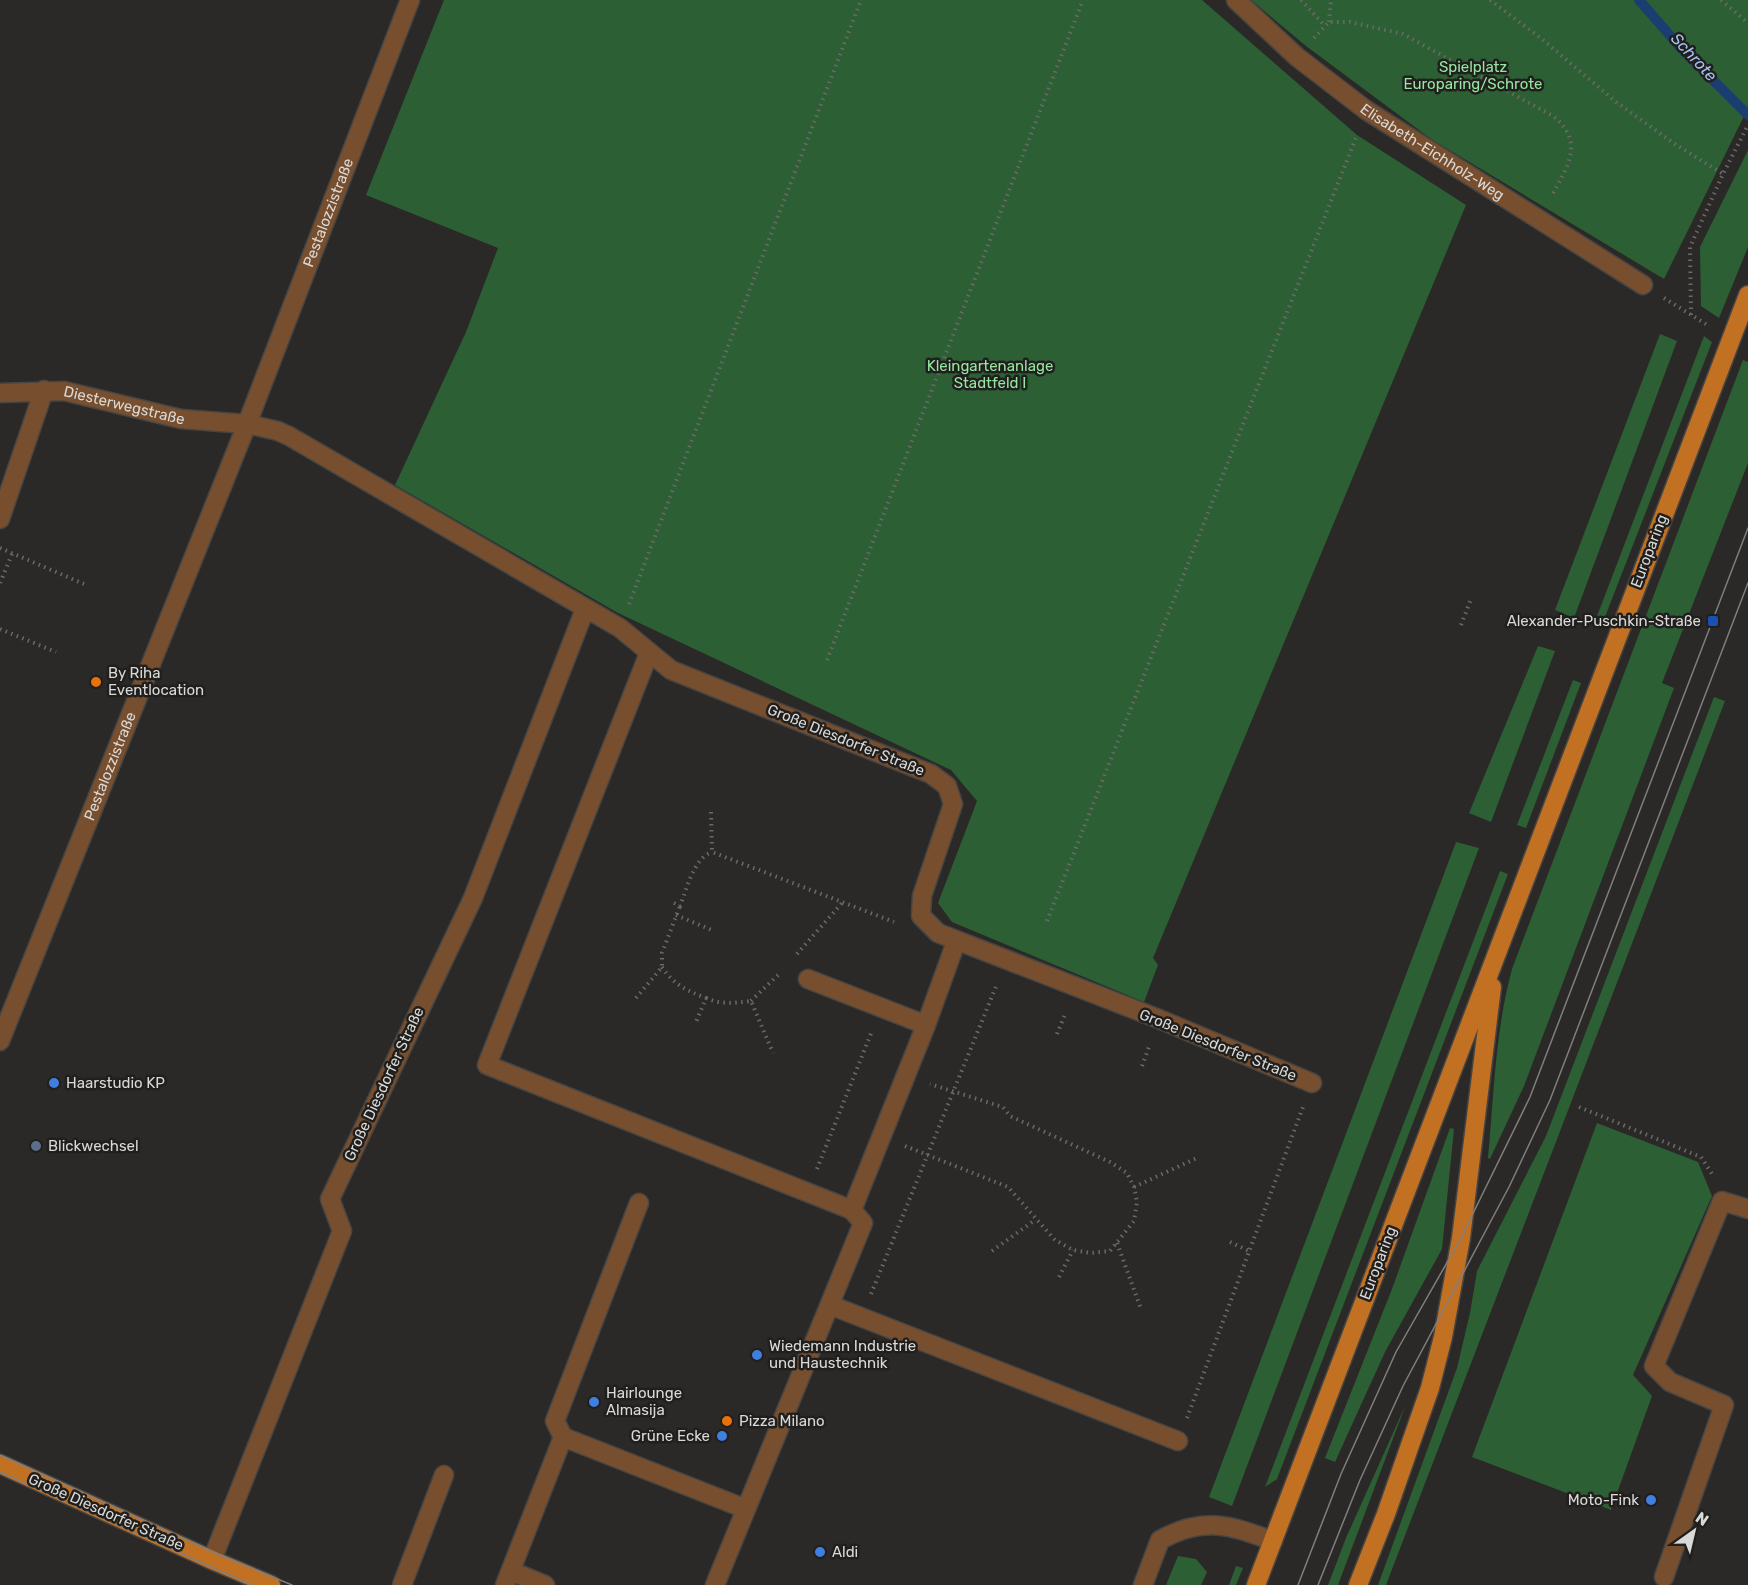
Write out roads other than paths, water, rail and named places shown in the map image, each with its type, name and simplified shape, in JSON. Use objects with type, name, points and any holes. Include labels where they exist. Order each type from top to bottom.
[{"type":"main road","name":"Europaring","points":[[1256,1585],[1748,296]]},
{"type":"main road","name":"Europaring","points":[[1358,1585],[1386,1514],[1430,1388],[1443,1337],[1461,1238],[1486,1021],[1501,942]]},
{"type":"main road","name":"Große Diesdorfer Straße","points":[[0,1464],[271,1585]]},
{"type":"street","name":"Pestalozzistraße","points":[[0,1041],[247,424],[410,0]]},
{"type":"street","name":"Elisabeth-Eichholz-Weg","points":[[1236,0],[1297,57],[1366,110],[1643,285]]},
{"type":"street","points":[[0,519],[44,390]]},
{"type":"street","name":"Diesterwegstraße","points":[[0,393],[64,390],[181,419],[247,424]]},
{"type":"street","points":[[247,424],[289,436],[585,609]]},
{"type":"street","name":"Große Diesdorfer Straße","points":[[212,1560],[342,1231],[330,1199],[473,898],[585,609],[620,628],[671,670],[931,774],[947,786],[954,804],[922,896],[921,916],[938,933],[956,942],[1159,1019],[1312,1083]]},
{"type":"street","points":[[649,653],[487,1065],[852,1209],[863,1223],[715,1585]]},
{"type":"street","points":[[852,1209],[926,1025],[956,942]]},
{"type":"street","points":[[808,979],[926,1025]]},
{"type":"street","points":[[1664,1577],[1724,1405],[1670,1382],[1654,1366],[1722,1201],[1748,1209]]},
{"type":"street","points":[[639,1203],[555,1421],[563,1437],[746,1509]]},
{"type":"street","points":[[830,1305],[1178,1441]]},
{"type":"street","points":[[546,1585],[508,1578],[563,1437]]},
{"type":"street","points":[[402,1585],[444,1475]]},
{"type":"street","points":[[1143,1585],[1160,1540],[1179,1530],[1198,1525],[1223,1526],[1238,1528],[1273,1541]]},
{"type":"waterway","name":"Schrote","points":[[1639,0],[1681,48],[1748,115]]},
{"type":"tram line","points":[[1298,1585],[1341,1474],[1396,1352],[1461,1238],[1530,1097],[1748,528]]},
{"type":"tram line","points":[[1318,1585],[1360,1480],[1403,1386],[1509,1187],[1550,1100],[1748,583]]},
{"type":"tram line","points":[[0,1455],[215,1553],[292,1585]]},
{"type":"tram line","points":[[0,1472],[252,1585]]},
{"type":"place","name":"Alexander-Puschkin-Straße","points":[[1713,621]]},
{"type":"place","name":"By Riha Eventlocation","points":[[96,682]]},
{"type":"place","name":"Haarstudio KP","points":[[54,1083]]},
{"type":"place","name":"Blickwechsel","points":[[36,1146]]},
{"type":"place","name":"Wiedemann Industrie und Haustechnik","points":[[757,1355]]},
{"type":"place","name":"Hairlounge Almasija","points":[[594,1402]]},
{"type":"place","name":"Pizza Milano","points":[[727,1421]]},
{"type":"place","name":"Grüne Ecke","points":[[722,1436]]},
{"type":"place","name":"Moto-Fink","points":[[1651,1500]]},
{"type":"place","name":"Aldi","points":[[820,1552]]},
{"type":"park label","name":"Spielplatz Europaring/Schrote","points":[[1473,76]]},
{"type":"park label","name":"Kleingartenanlage Stadtfeld I","points":[[990,374]]}]
